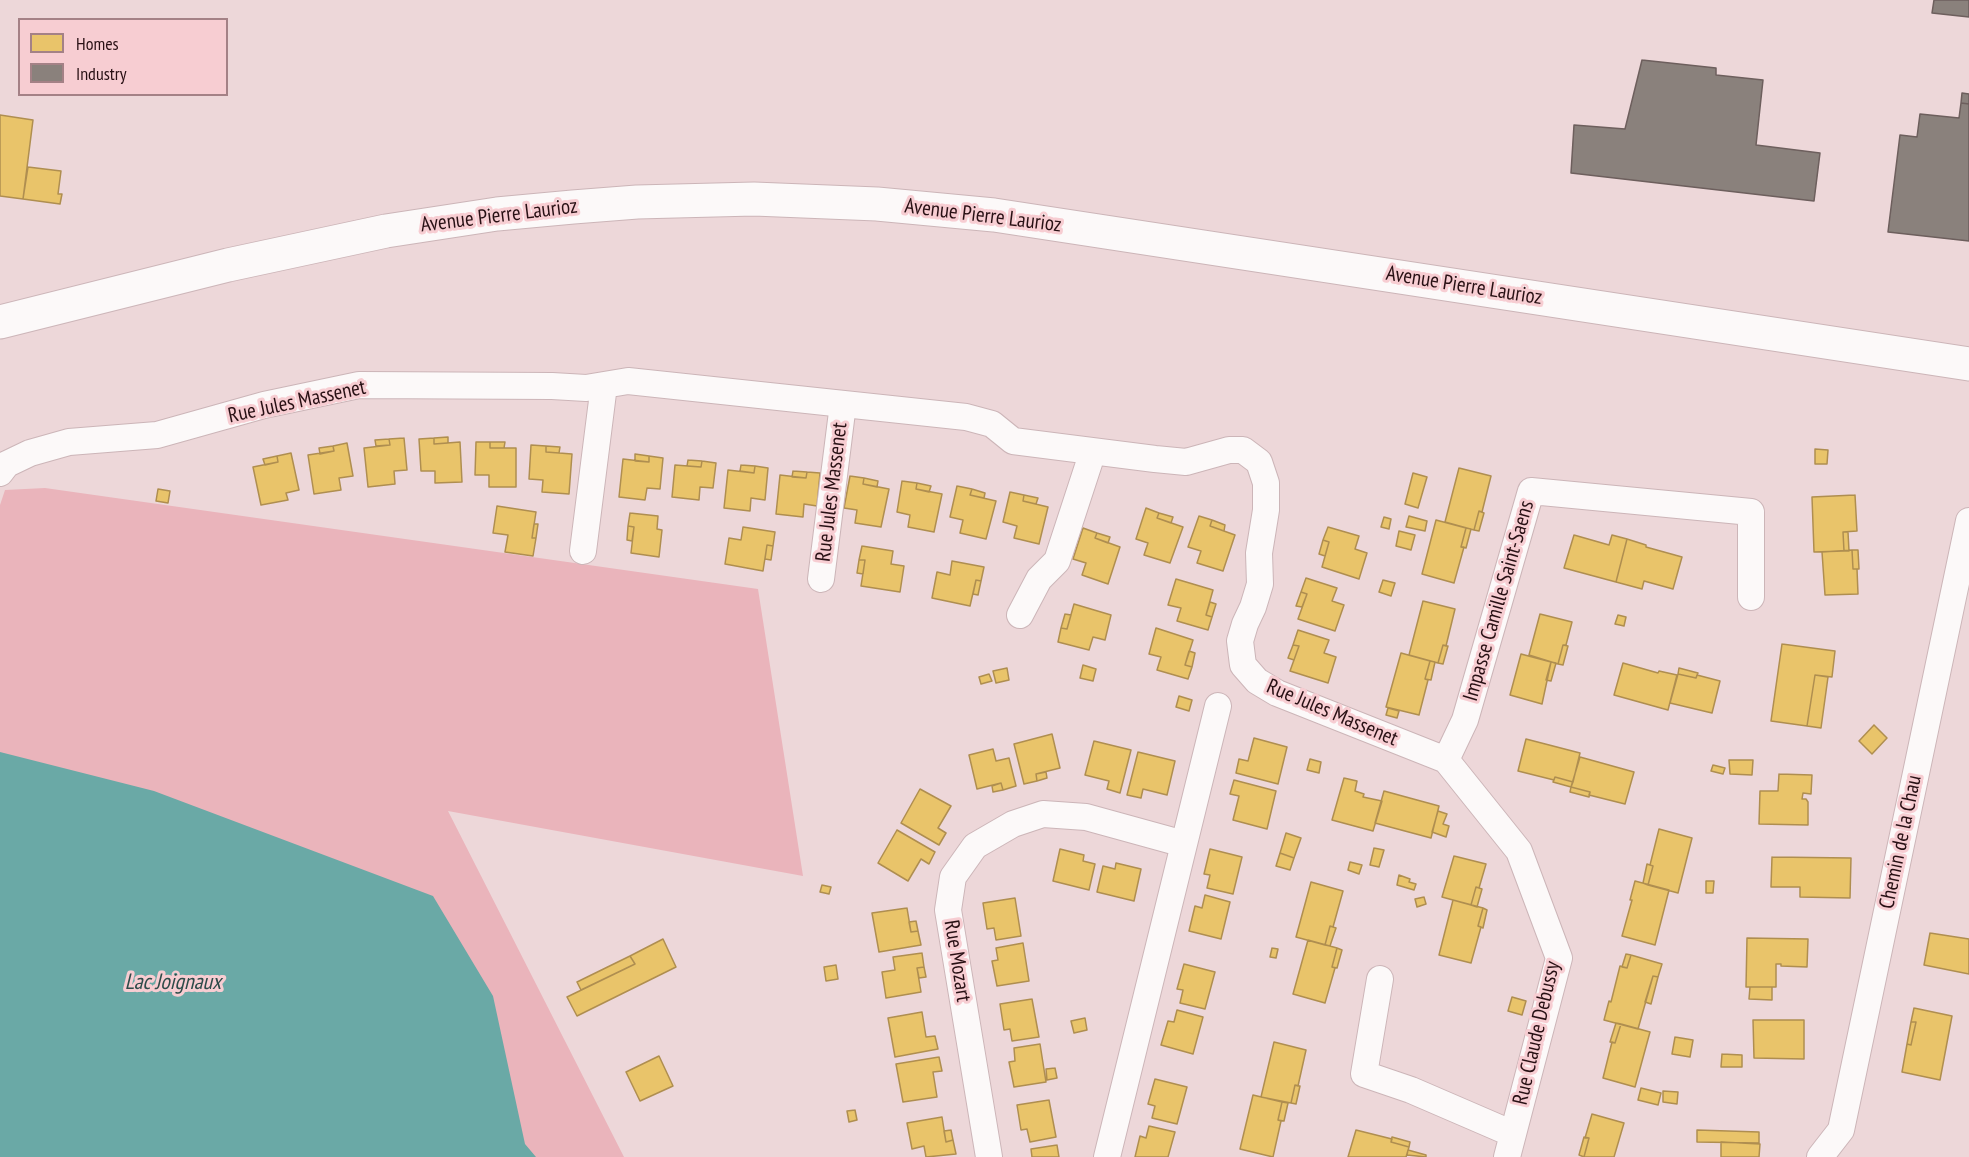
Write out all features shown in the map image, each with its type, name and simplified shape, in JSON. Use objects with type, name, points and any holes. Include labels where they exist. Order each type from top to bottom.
[{"type":"main road","name":"Avenue Pierre Laurioz","points":[[0,322],[228,265],[397,229],[573,207],[637,202],[754,199],[877,204],[994,215],[1969,364]]},
{"type":"street","name":"Rue Jules Massenet","points":[[0,473],[7,464],[30,453],[69,442],[157,435],[264,405],[359,385],[586,388],[628,381],[966,417],[992,424],[1013,441],[1186,462],[1229,450],[1244,450],[1259,462],[1266,483],[1266,510],[1259,553],[1260,584],[1240,641],[1243,665],[1257,681],[1277,693],[1446,760]]},
{"type":"street","points":[[583,550],[604,385]]},
{"type":"street","name":"Rue Jules Massenet","points":[[821,579],[843,404]]},
{"type":"street","points":[[1020,615],[1039,579],[1057,561],[1093,451]]},
{"type":"street","name":"Impasse Camille Saint-Saens","points":[[1446,760],[1465,720],[1531,491],[1751,512],[1751,597]]},
{"type":"street","name":"Chemin de la Chau","points":[[1820,1157],[1840,1130],[1969,522]]},
{"type":"street","points":[[1107,1157],[1218,706]]},
{"type":"street","name":"Rue Claude Debussy","points":[[1446,760],[1519,851],[1559,958],[1510,1146]]},
{"type":"street","name":"Rue Mozart","points":[[989,1157],[948,910],[953,877],[975,846],[1013,824],[1043,814],[1086,817],[1184,844]]},
{"type":"street","points":[[1380,979],[1364,1074],[1411,1090],[1510,1146]]},
{"type":"shaded area","points":[[45,488],[758,589],[803,876],[448,811],[624,1157],[0,1157],[0,505],[5,490]]},
{"type":"water","name":"Lac Joignaux","points":[[0,752],[154,791],[433,896],[493,996],[525,1144],[536,1157],[0,1157]]},
{"type":"building: Homes","points":[[0,115],[33,120],[23,199],[0,196]]},
{"type":"building: Homes","points":[[28,167],[61,171],[58,194],[62,194],[60,204],[23,199]]},
{"type":"building: Homes","points":[[448,437],[448,443],[434,444],[434,438]]},
{"type":"building: Homes","points":[[404,438],[407,470],[394,471],[395,484],[368,487],[364,448],[390,445],[389,439]]},
{"type":"building: Homes","points":[[434,438],[434,444],[460,442],[462,482],[435,483],[435,471],[421,471],[419,439]]},
{"type":"building: Homes","points":[[389,439],[390,445],[376,446],[375,440]]},
{"type":"building: Homes","points":[[476,442],[490,442],[490,448],[516,448],[516,487],[489,487],[489,475],[475,475]]},
{"type":"building: Homes","points":[[490,442],[505,442],[504,448],[490,448]]},
{"type":"building: Homes","points":[[347,443],[353,476],[339,478],[341,490],[314,494],[308,455],[334,451],[333,446]]},
{"type":"building: Homes","points":[[531,445],[546,446],[546,452],[572,454],[569,494],[542,492],[543,480],[529,479]]},
{"type":"building: Homes","points":[[333,446],[334,451],[320,454],[319,448]]},
{"type":"building: Homes","points":[[546,446],[560,447],[559,453],[546,452]]},
{"type":"building: Homes","points":[[1815,449],[1828,450],[1827,464],[1815,464]]},
{"type":"building: Homes","points":[[291,453],[299,490],[286,493],[288,500],[261,505],[253,467],[278,462],[277,456]]},
{"type":"building: Homes","points":[[635,454],[649,456],[649,462],[635,461]]},
{"type":"building: Homes","points":[[277,456],[278,462],[265,465],[263,459]]},
{"type":"building: Homes","points":[[649,456],[663,458],[660,489],[647,488],[645,500],[619,497],[623,459],[649,462]]},
{"type":"building: Homes","points":[[688,460],[702,461],[701,467],[687,466]]},
{"type":"building: Homes","points":[[702,461],[716,463],[713,488],[700,487],[699,500],[672,497],[675,465],[701,467]]},
{"type":"building: Homes","points":[[741,465],[755,466],[754,473],[740,471]]},
{"type":"building: Homes","points":[[755,466],[768,468],[765,500],[751,498],[750,511],[724,508],[728,470],[754,473]]},
{"type":"building: Homes","points":[[1459,468],[1491,476],[1482,512],[1479,511],[1474,530],[1445,522]]},
{"type":"building: Homes","points":[[793,471],[807,472],[806,478],[792,477]]},
{"type":"building: Homes","points":[[807,472],[820,473],[817,506],[804,504],[803,517],[776,514],[780,475],[806,478]]},
{"type":"building: Homes","points":[[1413,473],[1427,477],[1418,508],[1405,504]]},
{"type":"building: Homes","points":[[850,476],[864,478],[863,484],[889,489],[881,527],[855,523],[857,510],[844,508]]},
{"type":"building: Homes","points":[[864,478],[878,481],[877,487],[863,484]]},
{"type":"building: Homes","points":[[902,481],[917,483],[916,489],[942,494],[934,532],[908,527],[910,515],[897,512]]},
{"type":"building: Homes","points":[[917,483],[931,486],[929,492],[916,489]]},
{"type":"building: Homes","points":[[957,486],[972,489],[970,495],[996,501],[986,539],[960,533],[963,520],[950,517]]},
{"type":"building: Homes","points":[[158,489],[170,491],[168,503],[156,501]]},
{"type":"building: Homes","points":[[972,489],[985,493],[984,498],[970,495]]},
{"type":"building: Homes","points":[[1010,492],[1024,495],[1023,501],[1048,507],[1039,544],[1014,538],[1017,526],[1003,522]]},
{"type":"building: Homes","points":[[1024,495],[1038,498],[1036,504],[1023,501]]},
{"type":"building: Homes","points":[[1855,495],[1857,531],[1843,532],[1844,551],[1814,552],[1812,497]]},
{"type":"building: Homes","points":[[497,506],[536,512],[532,538],[536,538],[533,556],[505,552],[508,535],[493,533]]},
{"type":"building: Homes","points":[[1146,508],[1159,513],[1157,518],[1183,527],[1170,563],[1144,555],[1148,543],[1136,539]]},
{"type":"building: Homes","points":[[1479,511],[1484,513],[1479,531],[1474,530]]},
{"type":"building: Homes","points":[[630,513],[658,516],[657,529],[662,530],[659,557],[631,553],[634,527],[628,526]]},
{"type":"building: Homes","points":[[1159,513],[1173,517],[1171,523],[1157,518]]},
{"type":"building: Homes","points":[[1199,516],[1212,520],[1210,526],[1235,535],[1223,571],[1197,563],[1201,551],[1188,547]]},
{"type":"building: Homes","points":[[1409,516],[1427,521],[1425,531],[1406,527]]},
{"type":"building: Homes","points":[[1384,517],[1391,519],[1389,529],[1381,527]]},
{"type":"building: Homes","points":[[1212,520],[1225,525],[1224,531],[1210,526]]},
{"type":"building: Homes","points":[[1436,520],[1466,528],[1461,547],[1464,547],[1454,583],[1422,574]]},
{"type":"building: Homes","points":[[534,524],[538,524],[536,538],[532,538]]},
{"type":"building: Homes","points":[[628,526],[634,527],[632,541],[627,540]]},
{"type":"building: Homes","points":[[743,527],[775,532],[773,546],[767,545],[763,571],[725,564],[729,538],[741,540]]},
{"type":"building: Homes","points":[[1328,527],[1359,536],[1355,549],[1367,553],[1359,579],[1322,567],[1329,542],[1323,540]]},
{"type":"building: Homes","points":[[1083,528],[1097,533],[1095,538],[1120,547],[1108,584],[1082,575],[1086,563],[1073,559]]},
{"type":"building: Homes","points":[[1466,528],[1471,529],[1466,548],[1461,547]]},
{"type":"building: Homes","points":[[1399,531],[1415,535],[1411,550],[1396,546]]},
{"type":"building: Homes","points":[[1843,532],[1848,532],[1849,551],[1844,551]]},
{"type":"building: Homes","points":[[1097,533],[1110,537],[1108,543],[1095,538]]},
{"type":"building: Homes","points":[[1574,535],[1609,545],[1612,535],[1627,539],[1616,582],[1564,568]]},
{"type":"building: Homes","points":[[1627,539],[1682,557],[1673,589],[1644,581],[1642,589],[1616,582]]},
{"type":"building: Homes","points":[[1323,540],[1329,542],[1325,556],[1319,554]]},
{"type":"building: Homes","points":[[767,545],[773,546],[771,560],[765,559]]},
{"type":"building: Homes","points":[[862,546],[893,551],[891,564],[904,566],[900,592],[861,586],[865,560],[859,560]]},
{"type":"building: Homes","points":[[1852,550],[1853,569],[1857,569],[1858,594],[1825,595],[1822,552]]},
{"type":"building: Homes","points":[[1852,550],[1858,550],[1859,569],[1853,569]]},
{"type":"building: Homes","points":[[859,560],[865,560],[863,574],[857,573]]},
{"type":"building: Homes","points":[[952,561],[984,567],[981,581],[976,580],[970,606],[932,598],[937,572],[950,575]]},
{"type":"building: Homes","points":[[1306,578],[1337,588],[1332,601],[1344,605],[1335,631],[1298,619],[1307,594],[1301,592]]},
{"type":"building: Homes","points":[[1176,579],[1213,590],[1206,615],[1212,617],[1208,630],[1177,621],[1181,608],[1168,605]]},
{"type":"building: Homes","points":[[976,580],[981,581],[978,595],[973,594]]},
{"type":"building: Homes","points":[[1383,580],[1395,583],[1391,596],[1379,592]]},
{"type":"building: Homes","points":[[1301,592],[1307,594],[1302,607],[1296,606]]},
{"type":"building: Homes","points":[[1423,601],[1455,609],[1446,646],[1443,645],[1438,663],[1409,655]]},
{"type":"building: Homes","points":[[1210,602],[1216,604],[1212,617],[1206,615]]},
{"type":"building: Homes","points":[[1074,604],[1111,615],[1105,640],[1093,637],[1089,650],[1058,642],[1061,628],[1067,629]]},
{"type":"building: Homes","points":[[1065,614],[1071,615],[1067,629],[1061,628]]},
{"type":"building: Homes","points":[[1540,614],[1572,622],[1558,664],[1529,655]]},
{"type":"building: Homes","points":[[1618,615],[1626,617],[1624,626],[1615,624]]},
{"type":"building: Homes","points":[[1156,628],[1193,640],[1185,665],[1192,667],[1188,679],[1157,670],[1161,657],[1149,654]]},
{"type":"building: Homes","points":[[1298,630],[1329,640],[1324,653],[1336,657],[1328,683],[1290,671],[1299,646],[1293,645]]},
{"type":"building: Homes","points":[[1782,644],[1835,651],[1832,677],[1815,675],[1807,726],[1771,721]]},
{"type":"building: Homes","points":[[1293,645],[1299,646],[1294,660],[1288,658]]},
{"type":"building: Homes","points":[[1443,645],[1448,646],[1443,664],[1438,663]]},
{"type":"building: Homes","points":[[1563,645],[1568,646],[1563,665],[1558,664]]},
{"type":"building: Homes","points":[[1189,651],[1195,653],[1192,667],[1185,665]]},
{"type":"building: Homes","points":[[1401,653],[1430,661],[1425,679],[1428,680],[1419,715],[1386,707]]},
{"type":"building: Homes","points":[[1521,654],[1551,662],[1542,704],[1510,695]]},
{"type":"building: Homes","points":[[1430,661],[1435,662],[1431,680],[1425,679]]},
{"type":"building: Homes","points":[[1551,662],[1556,663],[1551,681],[1546,680]]},
{"type":"building: Homes","points":[[1623,663],[1658,673],[1659,671],[1677,675],[1668,710],[1614,695]]},
{"type":"building: Homes","points":[[1083,665],[1096,669],[1093,681],[1080,678]]},
{"type":"building: Homes","points":[[1007,668],[1009,680],[996,683],[993,671]]},
{"type":"building: Homes","points":[[1679,668],[1698,673],[1696,678],[1678,674]]},
{"type":"building: Homes","points":[[989,674],[992,681],[981,684],[979,677]]},
{"type":"building: Homes","points":[[1678,674],[1696,678],[1697,675],[1720,681],[1712,713],[1670,703]]},
{"type":"building: Homes","points":[[1815,675],[1828,677],[1821,728],[1807,726]]},
{"type":"building: Homes","points":[[1179,696],[1192,700],[1189,711],[1176,707]]},
{"type":"building: Homes","points":[[1388,708],[1399,711],[1397,718],[1386,715]]},
{"type":"building: Homes","points":[[1874,725],[1887,738],[1872,754],[1859,741]]},
{"type":"building: Homes","points":[[1052,734],[1060,768],[1036,774],[1037,781],[1024,784],[1014,744]]},
{"type":"building: Homes","points":[[1254,738],[1287,747],[1278,784],[1236,773],[1239,759],[1248,761]]},
{"type":"building: Homes","points":[[1526,739],[1580,753],[1573,782],[1518,771]]},
{"type":"building: Homes","points":[[1094,741],[1131,750],[1120,793],[1107,789],[1109,781],[1085,775]]},
{"type":"building: Homes","points":[[993,749],[996,761],[1009,758],[1016,786],[1003,790],[1001,783],[977,789],[969,755]]},
{"type":"building: Homes","points":[[1138,752],[1175,761],[1167,795],[1143,789],[1141,798],[1127,795]]},
{"type":"building: Homes","points":[[1580,757],[1634,772],[1625,804],[1589,795],[1590,792],[1571,787]]},
{"type":"building: Homes","points":[[1310,759],[1321,762],[1319,773],[1307,770]]},
{"type":"building: Homes","points":[[1729,760],[1753,760],[1752,775],[1730,774]]},
{"type":"building: Homes","points":[[1713,765],[1725,768],[1723,774],[1711,771]]},
{"type":"building: Homes","points":[[1046,772],[1047,778],[1037,781],[1036,774]]},
{"type":"building: Homes","points":[[1779,774],[1812,775],[1811,794],[1803,793],[1802,799],[1808,802],[1808,825],[1759,824],[1760,791],[1778,791]]},
{"type":"building: Homes","points":[[1555,777],[1573,782],[1571,787],[1553,782]]},
{"type":"building: Homes","points":[[1344,778],[1357,781],[1355,791],[1364,794],[1363,797],[1382,801],[1373,831],[1332,820]]},
{"type":"building: Homes","points":[[1234,780],[1276,791],[1267,829],[1233,820],[1239,796],[1230,794]]},
{"type":"building: Homes","points":[[1001,783],[1003,790],[993,792],[992,786]]},
{"type":"building: Homes","points":[[1571,787],[1590,792],[1589,797],[1570,792]]},
{"type":"building: Homes","points":[[920,789],[951,806],[938,828],[946,833],[939,845],[901,823]]},
{"type":"building: Homes","points":[[1384,791],[1439,806],[1431,838],[1375,823]]},
{"type":"building: Homes","points":[[1438,811],[1447,814],[1443,824],[1449,826],[1446,837],[1432,832]]},
{"type":"building: Homes","points":[[1659,829],[1692,838],[1678,893],[1648,885],[1653,866],[1650,865]]},
{"type":"building: Homes","points":[[897,830],[935,852],[929,864],[921,859],[908,881],[878,863]]},
{"type":"building: Homes","points":[[1286,833],[1301,838],[1294,858],[1280,853]]},
{"type":"building: Homes","points":[[1374,848],[1384,850],[1379,867],[1370,865]]},
{"type":"building: Homes","points":[[1060,849],[1084,855],[1083,861],[1095,864],[1089,890],[1053,881]]},
{"type":"building: Homes","points":[[1210,849],[1242,857],[1233,894],[1207,888],[1210,875],[1204,874]]},
{"type":"building: Homes","points":[[1280,853],[1294,858],[1290,870],[1276,866]]},
{"type":"building: Homes","points":[[1454,856],[1486,864],[1471,905],[1442,897]]},
{"type":"building: Homes","points":[[1772,857],[1851,858],[1850,898],[1800,897],[1800,887],[1771,887]]},
{"type":"building: Homes","points":[[1350,862],[1362,865],[1359,874],[1348,870]]},
{"type":"building: Homes","points":[[1116,863],[1141,869],[1134,901],[1097,892],[1103,866],[1115,869]]},
{"type":"building: Homes","points":[[1647,864],[1653,866],[1648,885],[1643,883]]},
{"type":"building: Homes","points":[[1399,875],[1416,884],[1414,890],[1397,885]]},
{"type":"building: Homes","points":[[1635,881],[1669,890],[1655,945],[1622,936]]},
{"type":"building: Homes","points":[[1706,881],[1714,881],[1713,893],[1706,893]]},
{"type":"building: Homes","points":[[1311,882],[1343,891],[1333,927],[1330,926],[1325,945],[1296,937]]},
{"type":"building: Homes","points":[[822,885],[831,887],[829,894],[820,892]]},
{"type":"building: Homes","points":[[1476,887],[1482,889],[1477,907],[1471,905]]},
{"type":"building: Homes","points":[[1205,895],[1230,902],[1221,939],[1189,931],[1195,906],[1202,908]]},
{"type":"building: Homes","points":[[1424,897],[1426,904],[1417,907],[1415,899]]},
{"type":"building: Homes","points":[[1015,898],[1021,936],[996,940],[994,928],[987,929],[983,903]]},
{"type":"building: Homes","points":[[1453,900],[1483,908],[1478,926],[1481,927],[1471,963],[1439,955]]},
{"type":"building: Homes","points":[[907,908],[911,932],[918,931],[921,945],[879,952],[872,913]]},
{"type":"building: Homes","points":[[1483,908],[1487,910],[1483,928],[1478,926]]},
{"type":"building: Homes","points":[[916,921],[918,931],[911,932],[909,922]]},
{"type":"building: Homes","points":[[1330,926],[1336,928],[1330,946],[1325,945]]},
{"type":"building: Homes","points":[[1930,933],[1969,939],[1969,974],[1924,965]]},
{"type":"building: Homes","points":[[1747,938],[1808,939],[1807,967],[1776,964],[1776,987],[1746,987]]},
{"type":"building: Homes","points":[[663,939],[676,967],[577,1016],[567,997],[635,964],[630,956]]},
{"type":"building: Homes","points":[[1308,940],[1337,948],[1332,967],[1335,968],[1325,1003],[1293,994]]},
{"type":"building: Homes","points":[[1023,943],[1029,981],[997,986],[992,961],[998,960],[996,948]]},
{"type":"building: Homes","points":[[1272,948],[1278,949],[1276,958],[1270,957]]},
{"type":"building: Homes","points":[[1337,948],[1342,950],[1337,968],[1332,967]]},
{"type":"building: Homes","points":[[922,953],[924,967],[917,968],[921,992],[886,998],[882,972],[895,970],[893,957]]},
{"type":"building: Homes","points":[[1626,954],[1631,955],[1627,968],[1622,967]]},
{"type":"building: Homes","points":[[1631,955],[1662,964],[1658,977],[1653,976],[1638,1029],[1604,1020],[1620,966],[1627,968]]},
{"type":"building: Homes","points":[[630,956],[635,964],[581,990],[577,982]]},
{"type":"building: Homes","points":[[1184,964],[1215,972],[1205,1009],[1180,1003],[1183,990],[1177,989]]},
{"type":"building: Homes","points":[[836,965],[838,979],[826,981],[824,967]]},
{"type":"building: Homes","points":[[924,967],[926,977],[919,978],[917,968]]},
{"type":"building: Homes","points":[[1653,976],[1658,977],[1651,1004],[1645,1002]]},
{"type":"building: Homes","points":[[1750,987],[1772,987],[1772,1000],[1749,999]]},
{"type":"building: Homes","points":[[1512,997],[1526,1001],[1522,1015],[1508,1011]]},
{"type":"building: Homes","points":[[1032,999],[1039,1037],[1012,1041],[1010,1029],[1004,1030],[1000,1004]]},
{"type":"building: Homes","points":[[1914,1008],[1952,1016],[1940,1080],[1902,1072],[1907,1044],[1911,1045],[1916,1022],[1911,1022]]},
{"type":"building: Homes","points":[[1177,1010],[1203,1017],[1193,1054],[1161,1045],[1168,1021],[1174,1022]]},
{"type":"building: Homes","points":[[922,1012],[926,1037],[935,1036],[938,1049],[895,1057],[888,1018]]},
{"type":"building: Homes","points":[[1085,1018],[1087,1030],[1074,1033],[1071,1021]]},
{"type":"building: Homes","points":[[1753,1020],[1804,1020],[1804,1059],[1754,1058]]},
{"type":"building: Homes","points":[[1911,1022],[1916,1022],[1911,1045],[1907,1044]]},
{"type":"building: Homes","points":[[1616,1023],[1621,1024],[1615,1043],[1610,1042]]},
{"type":"building: Homes","points":[[1621,1024],[1650,1032],[1635,1087],[1603,1078],[1612,1042],[1615,1043]]},
{"type":"building: Homes","points":[[1675,1037],[1693,1040],[1690,1057],[1672,1054]]},
{"type":"building: Homes","points":[[1274,1042],[1306,1050],[1298,1086],[1295,1085],[1291,1103],[1261,1097]]},
{"type":"building: Homes","points":[[1040,1044],[1046,1082],[1014,1087],[1009,1062],[1015,1061],[1014,1048]]},
{"type":"building: Homes","points":[[1722,1054],[1742,1055],[1742,1067],[1721,1067]]},
{"type":"building: Homes","points":[[659,1056],[673,1086],[640,1101],[626,1072]]},
{"type":"building: Homes","points":[[939,1057],[942,1071],[933,1072],[937,1097],[903,1102],[896,1064]]},
{"type":"building: Homes","points":[[1055,1068],[1057,1078],[1047,1080],[1046,1069]]},
{"type":"building: Homes","points":[[1155,1079],[1187,1087],[1177,1124],[1152,1118],[1155,1106],[1148,1104]]},
{"type":"building: Homes","points":[[1295,1085],[1300,1086],[1296,1104],[1291,1103]]},
{"type":"building: Homes","points":[[1641,1088],[1661,1093],[1658,1105],[1638,1100]]},
{"type":"building: Homes","points":[[1663,1091],[1678,1092],[1677,1104],[1663,1102]]},
{"type":"building: Homes","points":[[1253,1095],[1282,1102],[1278,1120],[1281,1121],[1273,1157],[1240,1149]]},
{"type":"building: Homes","points":[[1049,1100],[1056,1137],[1030,1142],[1027,1129],[1021,1130],[1017,1105]]},
{"type":"building: Homes","points":[[1282,1102],[1288,1103],[1284,1121],[1278,1120]]},
{"type":"building: Homes","points":[[855,1110],[857,1120],[849,1122],[847,1111]]},
{"type":"building: Homes","points":[[1592,1114],[1624,1123],[1614,1157],[1584,1157],[1589,1138],[1585,1138]]},
{"type":"building: Homes","points":[[942,1117],[946,1142],[953,1140],[956,1154],[926,1157],[924,1146],[912,1149],[907,1123]]},
{"type":"building: Homes","points":[[1149,1126],[1175,1132],[1168,1157],[1135,1157],[1140,1136],[1146,1138]]},
{"type":"building: Homes","points":[[951,1130],[953,1140],[946,1142],[944,1131]]},
{"type":"building: Homes","points":[[1356,1130],[1392,1139],[1391,1142],[1409,1147],[1406,1157],[1348,1157]]},
{"type":"building: Homes","points":[[1697,1130],[1759,1132],[1759,1143],[1697,1142]]},
{"type":"building: Homes","points":[[1392,1137],[1410,1142],[1409,1147],[1391,1142]]},
{"type":"building: Homes","points":[[1584,1137],[1589,1138],[1584,1157],[1579,1155]]},
{"type":"building: Homes","points":[[1721,1142],[1760,1144],[1759,1157],[1721,1157]]},
{"type":"building: Homes","points":[[1057,1145],[1059,1157],[1032,1157],[1031,1149]]},
{"type":"building: Homes","points":[[1408,1150],[1426,1155],[1426,1157],[1407,1155]]},
{"type":"building: Industry","points":[[1934,0],[1969,0],[1969,17],[1932,13]]},
{"type":"building: Industry","points":[[1642,60],[1716,68],[1716,75],[1763,80],[1756,145],[1820,153],[1814,201],[1571,173],[1574,125],[1625,129]]},
{"type":"building: Industry","points":[[1962,93],[1969,94],[1969,104],[1961,103]]},
{"type":"building: Industry","points":[[1961,103],[1969,104],[1969,241],[1888,232],[1900,135],[1917,137],[1920,114],[1959,118]]}]
